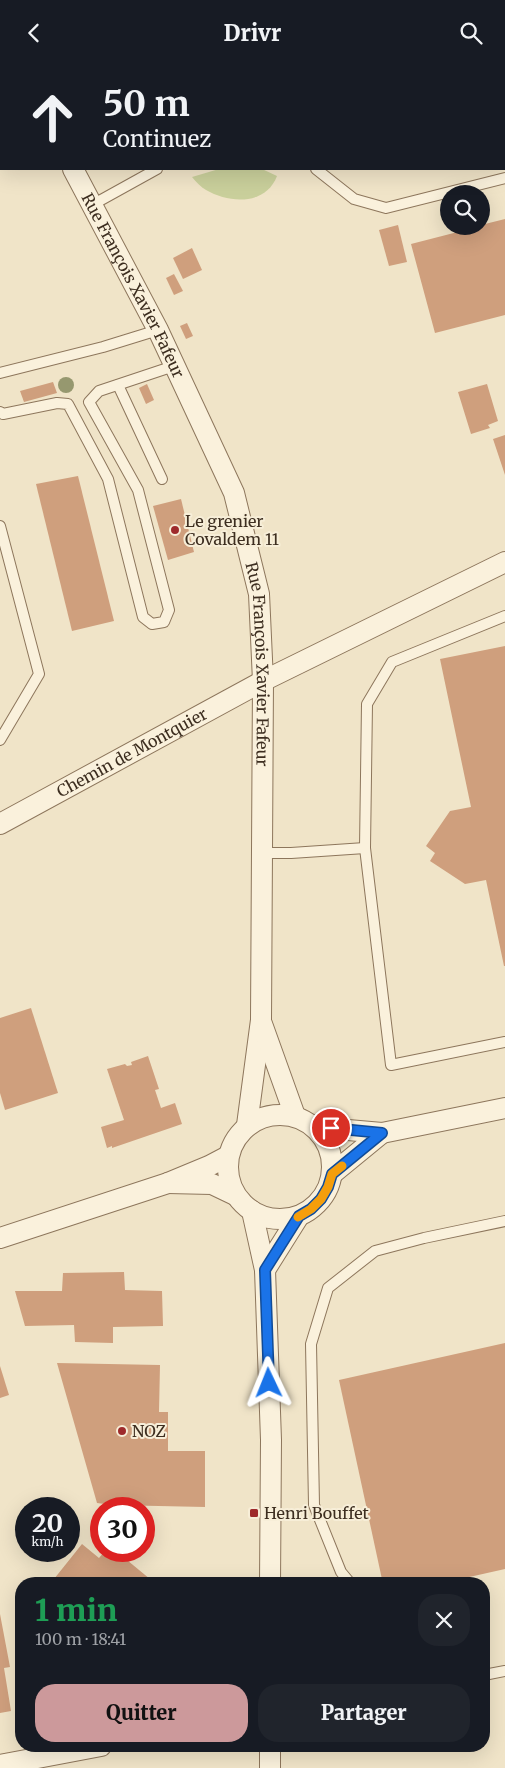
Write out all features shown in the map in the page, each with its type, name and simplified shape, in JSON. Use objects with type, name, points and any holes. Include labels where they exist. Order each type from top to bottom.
[{"type":"street","name":"Rue François Xavier Fafeur","points":[[74,170],[158,330],[234,493],[259,593],[263,681],[261,1020],[247,1125]]},
{"type":"street","name":"Chemin de Montquier","points":[[0,824],[263,681],[505,562]]},
{"type":"street","name":"Rue François Xavier Fafeur","points":[[261,1020],[295,1116]]},
{"type":"street","points":[[314,1127],[382,1133],[505,1108]]},
{"type":"street","points":[[278,1114],[295,1116],[314,1127],[326,1140],[332,1156],[332,1174],[328,1187],[321,1199],[311,1209],[299,1216],[283,1219],[267,1218],[252,1211],[235,1195],[227,1169],[228,1155],[235,1139],[247,1125],[262,1117],[278,1114]]},
{"type":"street","points":[[332,1174],[382,1133]]},
{"type":"street","points":[[0,1238],[168,1183],[209,1167],[228,1155]]},
{"type":"street","points":[[168,1183],[212,1185],[235,1195]]},
{"type":"street","points":[[252,1211],[265,1270],[271,1440],[270,1577]]},
{"type":"street","points":[[265,1270],[299,1216]]},
{"type":"street","points":[[0,1765],[41,1763],[80,1752]]},
{"type":"street","points":[[270,1752],[270,1768]]},
{"type":"lane","points":[[92,205],[156,170]]},
{"type":"lane","points":[[317,170],[354,199],[386,208],[505,178]]},
{"type":"lane","points":[[1,373],[103,347],[158,330]]},
{"type":"lane","points":[[0,412],[3,414],[57,403],[68,403],[108,479],[143,617],[152,624],[164,622],[169,610],[138,490],[89,402],[99,391],[174,366]]},
{"type":"lane","points":[[118,385],[162,479]]},
{"type":"lane","points":[[0,526],[39,674],[0,740]]},
{"type":"lane","points":[[505,616],[392,662],[367,704],[365,848],[391,1065],[505,1042]]},
{"type":"lane","points":[[262,853],[365,848]]},
{"type":"lane","points":[[345,1577],[340,1571],[314,1505],[311,1343],[328,1288],[375,1251],[424,1238],[505,1221]]},
{"type":"lane","points":[[490,1674],[505,1671]]},
{"type":"green space","points":[[216,170],[264,170],[277,176],[272,186],[265,192],[256,197],[246,199],[226,198],[215,195],[206,190],[192,177]]},
{"type":"building","points":[[505,219],[505,315],[435,333],[411,244],[446,235],[490,235],[490,223]]},
{"type":"building","points":[[398,225],[407,262],[389,266],[379,230]]},
{"type":"building","points":[[192,248],[202,270],[183,279],[173,258]]},
{"type":"building","points":[[174,274],[183,291],[174,295],[166,278]]},
{"type":"building","points":[[187,323],[193,336],[186,339],[180,326]]},
{"type":"building","points":[[53,382],[57,393],[24,402],[20,391]]},
{"type":"building","points":[[147,384],[154,400],[146,404],[139,388]]},
{"type":"building","points":[[487,384],[498,421],[488,425],[490,428],[471,434],[458,392]]},
{"type":"building","points":[[505,435],[505,475],[493,439]]},
{"type":"building","points":[[78,476],[114,621],[72,631],[36,484]]},
{"type":"building","points":[[181,499],[194,552],[168,560],[153,506]]},
{"type":"building","points":[[505,646],[504,966],[486,880],[465,884],[430,861],[435,853],[426,846],[450,811],[471,807],[440,659]]},
{"type":"building","points":[[31,1008],[58,1093],[5,1110],[0,1093],[0,1018]]},
{"type":"building","points":[[148,1056],[159,1089],[155,1090],[161,1108],[175,1103],[182,1124],[112,1148],[112,1146],[107,1148],[101,1127],[124,1120],[107,1069],[125,1064],[127,1066],[132,1065],[131,1062]]},
{"type":"building","points":[[124,1272],[125,1290],[162,1291],[163,1326],[113,1327],[113,1343],[75,1342],[74,1325],[25,1326],[15,1291],[62,1291],[63,1273]]},
{"type":"building","points":[[505,1343],[505,1569],[469,1577],[381,1577],[339,1380]]},
{"type":"building","name":"NOZ","points":[[57,1363],[160,1365],[159,1412],[168,1412],[168,1451],[205,1451],[205,1507],[155,1506],[155,1497],[95,1497]]},
{"type":"building","points":[[0,1366],[9,1395],[0,1398]]},
{"type":"building","points":[[82,1544],[90,1551],[90,1562],[129,1562],[148,1577],[56,1577],[68,1562],[80,1562],[80,1546]]},
{"type":"building","points":[[0,1614],[10,1667],[4,1668],[11,1711],[0,1713]]},
{"type":"slow traffic","points":[[298,1217],[311,1209],[321,1199],[328,1187],[332,1174],[342,1166]]},
{"type":"place","name":"Le grenier Covaldem 11","points":[[175,530]]},
{"type":"place","name":"NOZ","points":[[122,1431]]},
{"type":"place","name":"Henri Bouffet","points":[[254,1513]]},
{"type":"route","points":[[269,1383],[265,1270],[299,1216],[311,1209],[321,1199],[328,1187],[332,1174],[382,1133],[331,1128]]}]
